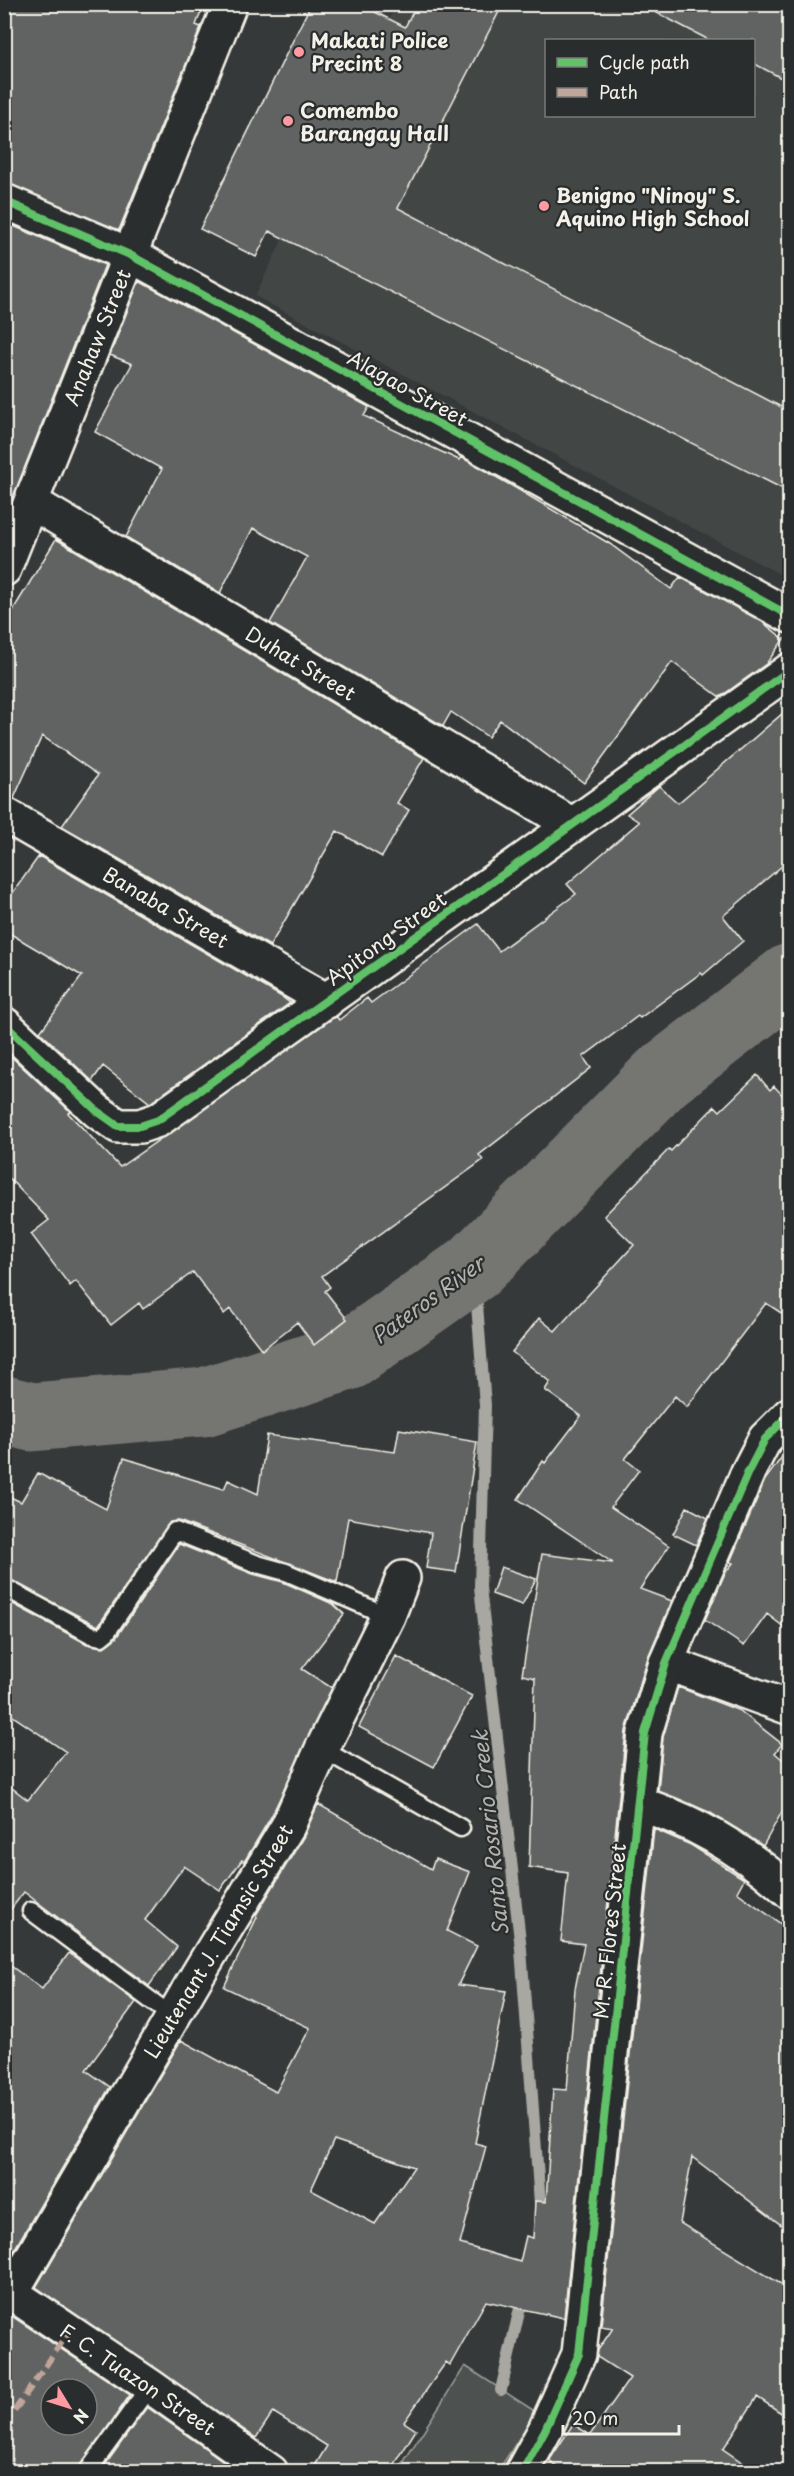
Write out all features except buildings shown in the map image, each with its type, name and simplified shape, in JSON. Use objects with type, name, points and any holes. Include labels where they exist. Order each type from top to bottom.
[{"type":"street","name":"Anahaw Street","points":[[4,569],[230,4]]},
{"type":"street","name":"Alagao Street","points":[[4,201],[130,255],[789,616]]},
{"type":"street","name":"Duhat Street","points":[[31,502],[571,824]]},
{"type":"street","name":"Apitong Street","points":[[4,1024],[97,1112],[118,1126],[140,1126],[158,1120],[789,670]]},
{"type":"street","name":"Banaba Street","points":[[4,814],[327,1001]]},
{"type":"street","name":"M. R. Flores Street","points":[[522,2472],[545,2430],[579,2354],[645,1733],[666,1663],[748,1472],[765,1439],[789,1414]]},
{"type":"street","name":"Lieutenant J. Tiamsic Street","points":[[8,2290],[288,1826],[322,1749],[388,1616],[404,1578]]},
{"type":"street","points":[[666,1663],[789,1708]]},
{"type":"street","points":[[639,1804],[676,1816],[740,1851],[789,1892]]},
{"type":"street","name":"F. C. Tuazon Street","points":[[8,2290],[150,2386],[271,2472]]},
{"type":"lane","points":[[4,1587],[92,1635],[101,1637],[107,1632],[175,1531],[257,1564],[286,1572],[388,1616]]},
{"type":"lane","points":[[322,1749],[461,1828]]},
{"type":"lane","points":[[31,1911],[173,2017]]},
{"type":"lane","points":[[87,2472],[150,2386]]},
{"type":"shaded area","name":"Benigno \"Ninoy\" S. Aquino High School","points":[[396,5],[789,5],[789,579],[255,296]]},
{"type":"shaded area","points":[[465,2366],[536,2412],[498,2471],[397,2472]]},
{"type":"waterway","name":"Pateros River","points":[[4,1410],[32,1417],[204,1402],[348,1356],[474,1267],[662,1077],[790,978]]},
{"type":"waterway","name":"Santo Rosario Creek","points":[[474,1267],[485,1405],[480,1587],[521,1949],[541,2217]]},
{"type":"waterway","name":"Santo Rosario Creek","points":[[501,2390],[523,2295]]},
{"type":"marked path","points":[[4,2426],[69,2332]]},
{"type":"cycle path","points":[[4,201],[130,255],[790,616]]},
{"type":"cycle path","points":[[4,1024],[97,1111],[118,1126],[140,1126],[158,1120],[790,670]]},
{"type":"cycle path","points":[[522,2472],[545,2430],[579,2354],[645,1733],[666,1663],[748,1472],[765,1439],[790,1414]]},
{"type":"place","name":"Makati Police Precint 8","points":[[299,52]]},
{"type":"place","name":"Comembo Barangay Hall","points":[[288,121]]},
{"type":"place","name":"Benigno \"Ninoy\" S. Aquino High School","points":[[544,206]]}]
